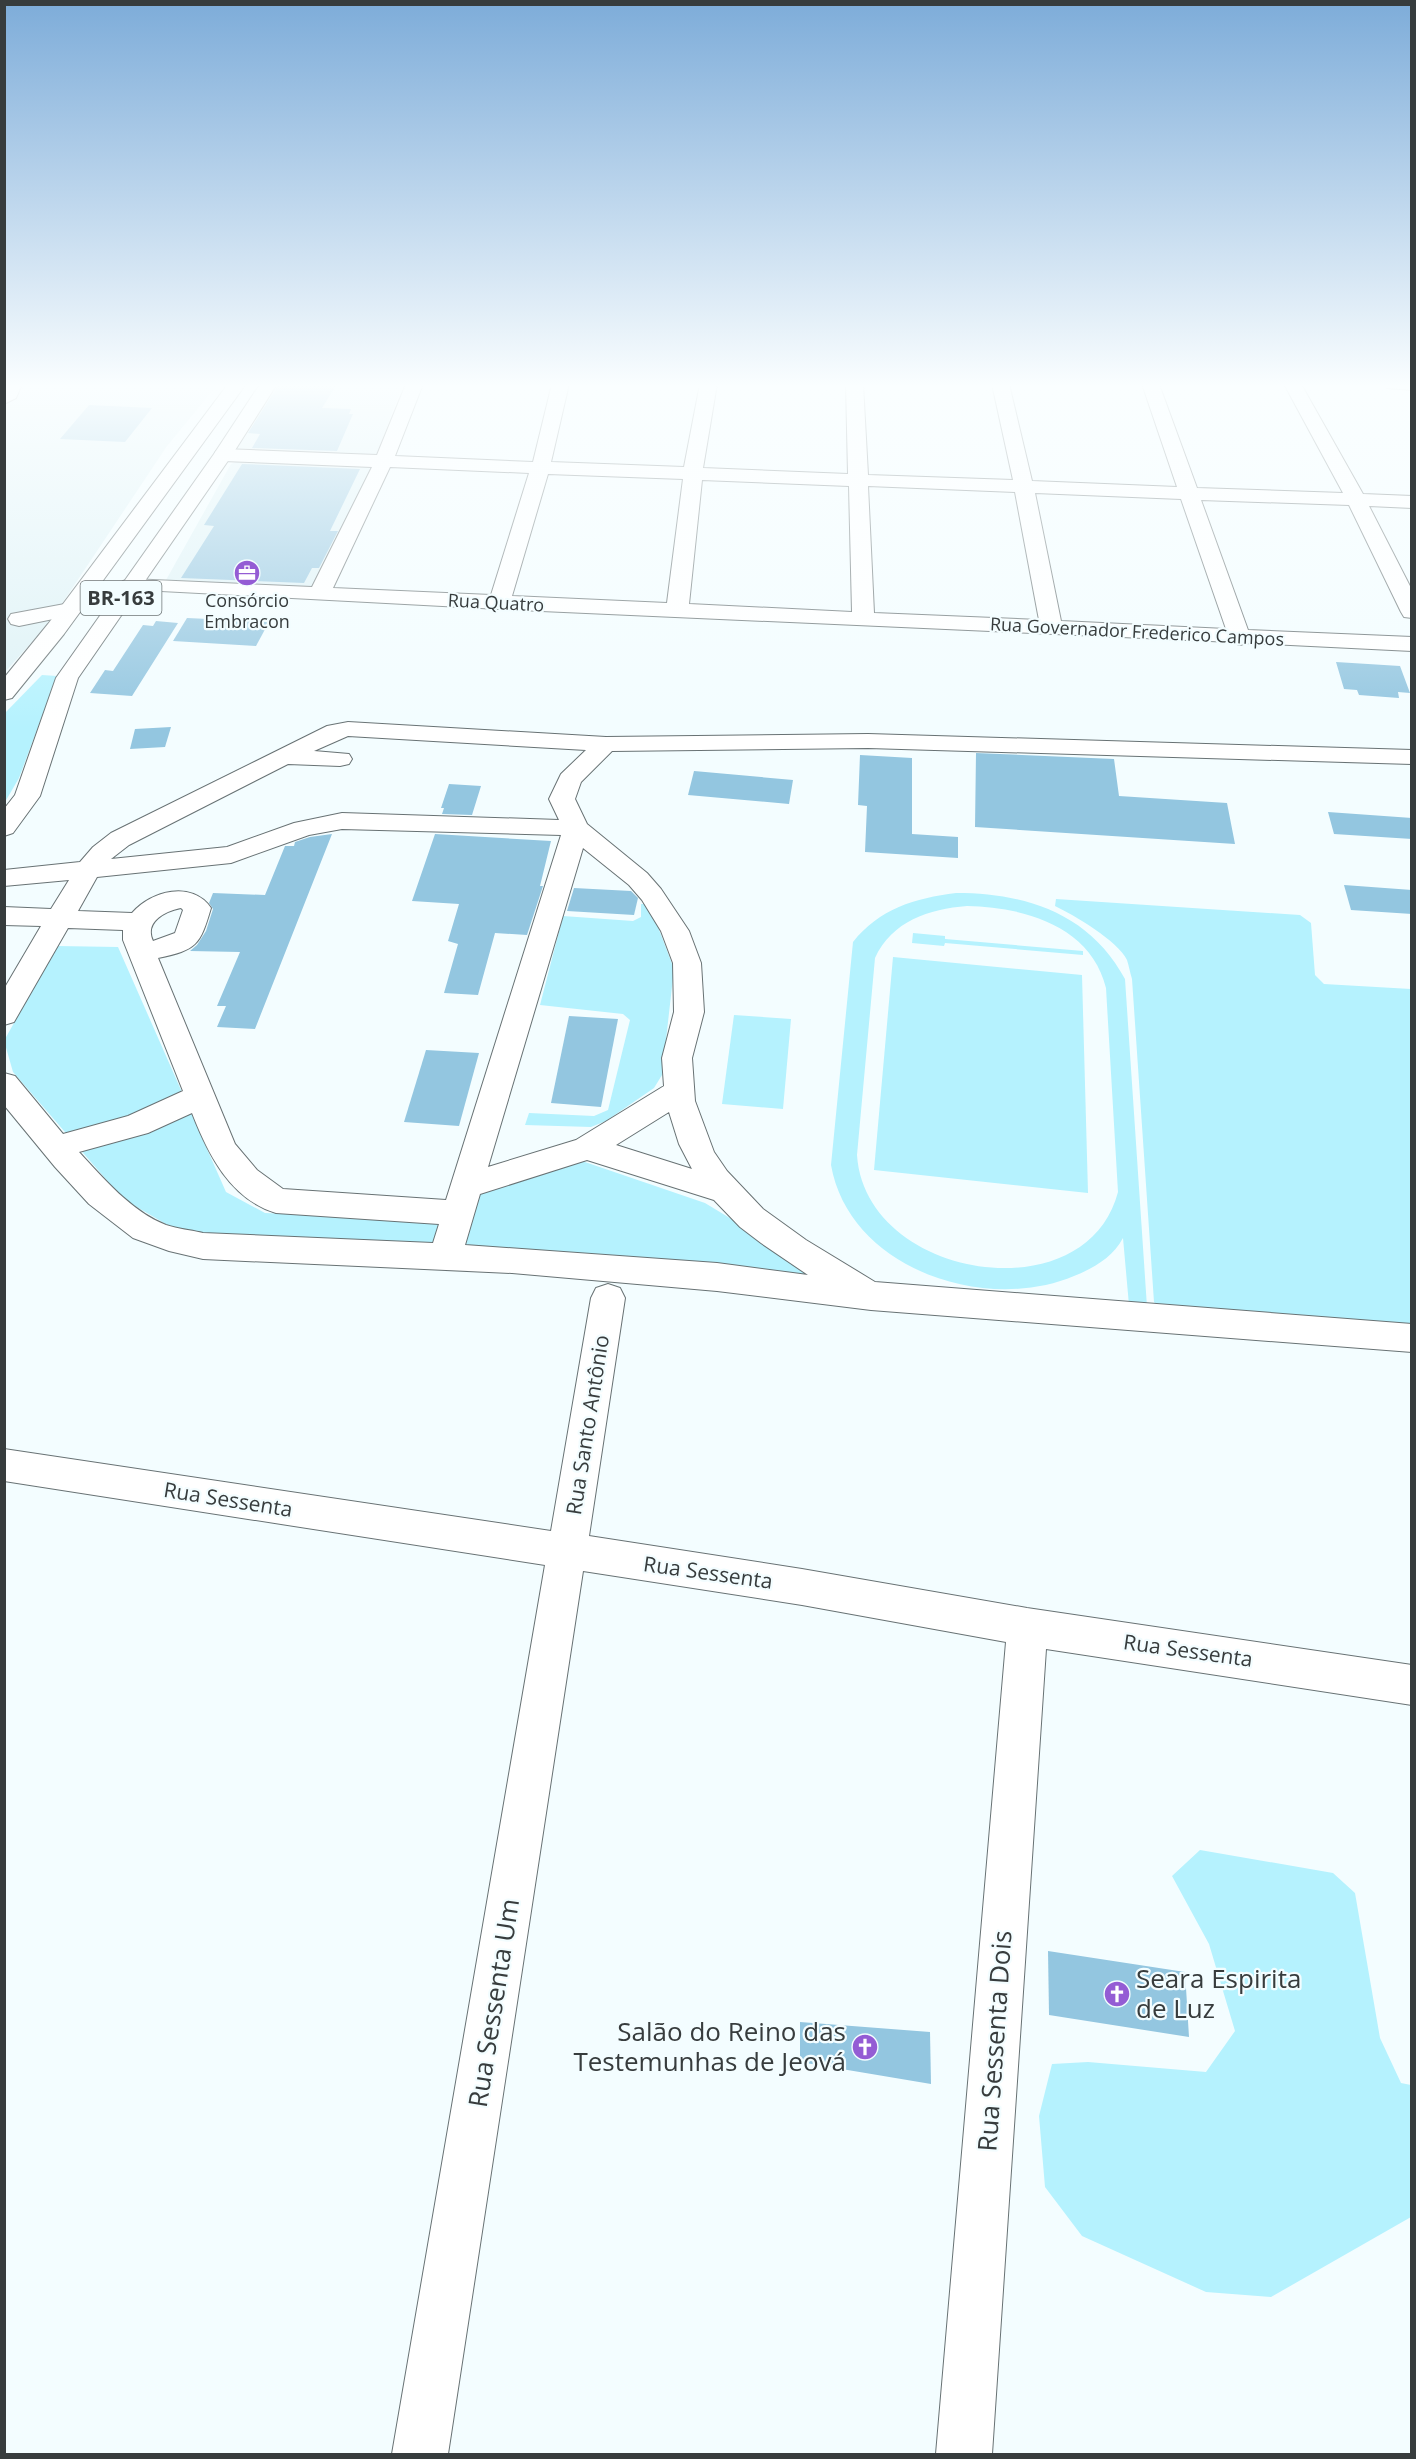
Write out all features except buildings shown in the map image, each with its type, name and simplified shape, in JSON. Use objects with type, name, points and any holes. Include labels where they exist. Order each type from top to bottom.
[{"type":"main road","name":"BR-163","points":[[4,693],[56,629],[152,499]]},
{"type":"main road","name":"BR-163","points":[[4,828],[27,796],[67,678],[192,499]]},
{"type":"main road","points":[[319,594],[366,499]]},
{"type":"main road","points":[[499,603],[531,499]]},
{"type":"main road","points":[[677,611],[690,499]]},
{"type":"main road","points":[[859,499],[863,620]]},
{"type":"main road","points":[[1026,499],[1051,628]]},
{"type":"main road","points":[[1191,499],[1239,638]]},
{"type":"main road","points":[[1326,499],[1412,502]]},
{"type":"main road","points":[[1356,500],[1412,612]]},
{"type":"main road","name":"Rua Quatro","points":[[130,585],[863,620]]},
{"type":"main road","points":[[56,629],[18,620],[70,609]]},
{"type":"main road","name":"Rua Governador Frederico Campos","points":[[863,620],[1412,644]]},
{"type":"main road","points":[[4,1015],[87,871],[102,853],[120,839],[335,731],[348,729],[606,744],[868,741],[1412,757]]},
{"type":"main road","points":[[606,744],[570,779],[562,799],[576,828],[601,851],[638,879],[652,895],[679,942],[687,963],[689,1012],[678,1058],[680,1101],[701,1157],[724,1191],[747,1215],[774,1236],[871,1296]]},
{"type":"main road","points":[[285,757],[340,759]]},
{"type":"main road","points":[[4,878],[231,855],[303,828],[342,821],[576,828]]},
{"type":"main road","points":[[445,1257],[576,828]]},
{"type":"main road","points":[[4,916],[61,919],[137,931],[222,1150],[246,1179],[276,1201],[463,1199],[587,1148],[679,1091]]},
{"type":"main road","points":[[4,1084],[87,1182],[138,1226],[159,1235],[204,1246],[445,1257],[717,1276],[871,1296],[1412,1338]]},
{"type":"main road","points":[[57,1147],[136,1125],[201,1096]]},
{"type":"main road","points":[[587,1148],[724,1191]]},
{"type":"main road","name":"Rua Santo Antônio","points":[[568,1552],[608,1298]]},
{"type":"main road","name":"Rua Sessenta","points":[[5,1466],[802,1587],[1027,1627],[1412,1685]]},
{"type":"main road","name":"Rua Sessenta Um","points":[[420,2454],[568,1552]]},
{"type":"main road","name":"Rua Sessenta Dois","points":[[964,2454],[1027,1627]]},
{"type":"shaded area","points":[[5,499],[132,499],[49,623],[5,672]]},
{"type":"shaded area","points":[[212,499],[356,499],[312,587],[170,583],[166,580]]},
{"type":"shaded area","points":[[42,675],[57,676],[19,778],[5,802],[5,713]]},
{"type":"shaded area","points":[[956,893],[1007,897],[1054,912],[1075,923],[1094,938],[1111,957],[1125,979],[1147,1307],[1129,1305],[1123,1238],[1108,1256],[1074,1276],[1038,1286],[1001,1289],[962,1285],[926,1273],[892,1255],[864,1231],[843,1201],[831,1165],[853,942],[874,921],[886,913],[926,898]],"holes":[[[967,906],[989,907],[1032,916],[1070,935],[1086,949],[1098,967],[1106,988],[1118,1192],[1098,1231],[1065,1256],[1023,1267],[978,1266],[935,1254],[897,1230],[869,1197],[857,1155],[875,958],[891,935],[913,919],[939,910]]]},
{"type":"shaded area","points":[[1056,899],[1300,915],[1311,923],[1315,975],[1324,984],[1411,989],[1411,1325],[1160,1308],[1154,1302],[1132,979],[1127,960],[1115,945],[1095,929],[1055,906]]},
{"type":"shaded area","points":[[641,904],[646,904],[655,919],[674,969],[662,1075],[654,1088],[606,1121],[591,1127],[525,1125],[529,1113],[594,1116],[608,1110],[630,1020],[623,1014],[540,1005],[563,916],[633,921],[641,917]]},
{"type":"shaded area","points":[[913,933],[945,936],[945,939],[1083,951],[1083,955],[945,943],[944,946],[912,943]]},
{"type":"shaded area","points":[[57,946],[118,947],[226,1192],[265,1213],[441,1221],[434,1247],[214,1235],[171,1227],[123,1199],[13,1072],[5,1044],[5,1039]]},
{"type":"shaded area","points":[[893,957],[1082,975],[1088,1193],[874,1170]]},
{"type":"shaded area","points":[[734,1015],[791,1019],[783,1109],[722,1104]]},
{"type":"shaded area","points":[[582,1161],[705,1203],[822,1274],[825,1283],[460,1249],[476,1192]]},
{"type":"shaded area","points":[[1200,1850],[1333,1873],[1355,1893],[1380,2038],[1401,2083],[1411,2085],[1411,2217],[1271,2297],[1206,2292],[1082,2236],[1045,2187],[1039,2116],[1052,2064],[1088,2062],[1206,2072],[1235,2031],[1209,1944],[1172,1876]]},
{"type":"place","name":"Consórcio Embracon","points":[[247,573]]},
{"type":"place","name":"Seara Espirita de Luz","points":[[1117,1994]]},
{"type":"place","name":"Salão do Reino das Testemunhas de Jeová","points":[[865,2047]]}]
